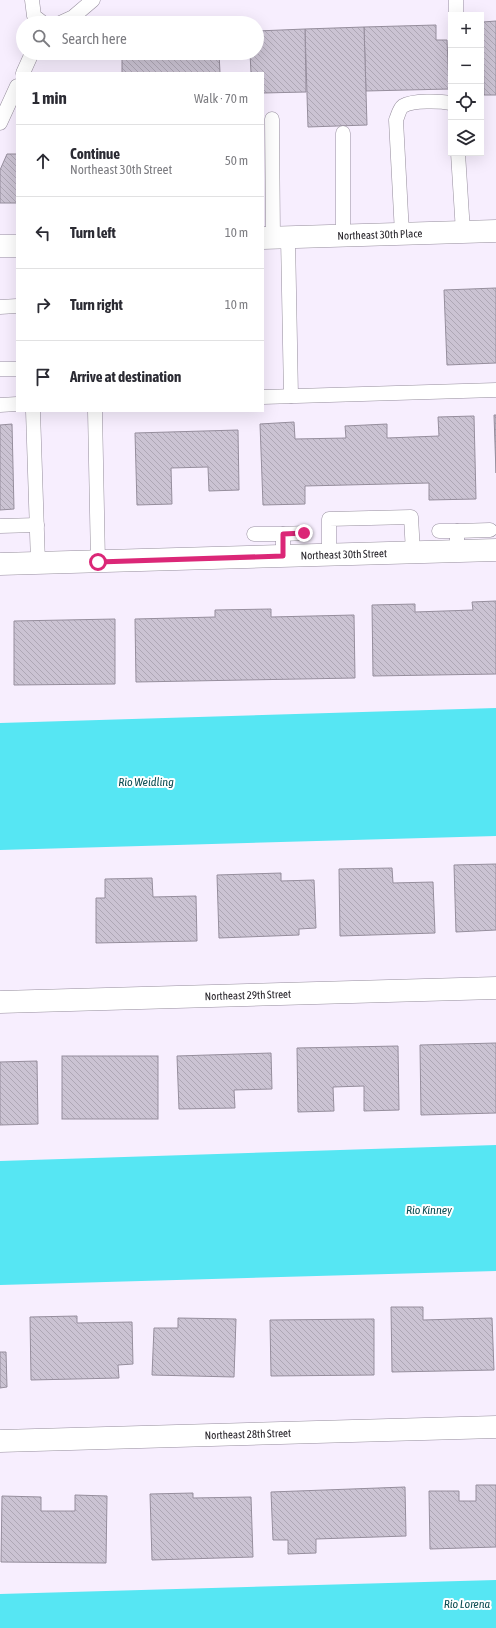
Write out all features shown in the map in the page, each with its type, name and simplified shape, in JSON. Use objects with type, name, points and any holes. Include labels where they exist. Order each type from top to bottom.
[{"type":"street","name":"Northeast 30th Place","points":[[275,238],[496,231]]},
{"type":"street","points":[[0,246],[16,246]]},
{"type":"street","name":"Northeast 30th Street","points":[[0,564],[413,552],[457,541],[493,540]]},
{"type":"street","name":"Northeast 29th Street","points":[[0,1002],[496,988]]},
{"type":"street","name":"Northeast 28th Street","points":[[0,1441],[496,1427]]},
{"type":"lane","points":[[32,0],[34,16]]},
{"type":"lane","points":[[73,16],[93,0]]},
{"type":"lane","points":[[456,0],[456,12]]},
{"type":"lane","points":[[23,72],[29,60]]},
{"type":"lane","points":[[0,123],[16,88]]},
{"type":"lane","points":[[402,234],[396,120],[399,111],[403,106],[422,102],[441,101],[448,102]]},
{"type":"lane","points":[[272,119],[275,238],[292,396]]},
{"type":"lane","points":[[343,133],[343,236]]},
{"type":"lane","points":[[458,156],[462,232]]},
{"type":"lane","points":[[0,307],[16,306]]},
{"type":"lane","points":[[0,369],[16,369]]},
{"type":"lane","points":[[264,397],[496,390]]},
{"type":"lane","points":[[0,405],[16,404]]},
{"type":"lane","points":[[33,412],[38,563]]},
{"type":"lane","points":[[95,412],[98,562]]},
{"type":"lane","points":[[329,555],[328,519],[410,518],[413,552]]},
{"type":"lane","points":[[0,526],[36,525]]},
{"type":"lane","points":[[438,531],[457,541]]},
{"type":"lane","points":[[254,534],[304,533]]},
{"type":"lane","points":[[283,534],[283,556]]},
{"type":"water","name":"Rio Weidling","points":[[496,708],[496,836],[0,850],[0,723]]},
{"type":"water","name":"Rio Kinney","points":[[496,1145],[496,1271],[0,1285],[0,1161]]},
{"type":"water","name":"Rio Lorena","points":[[496,1580],[496,1628],[0,1628],[0,1594]]},
{"type":"building","points":[[496,21],[496,95],[484,95],[484,22]]},
{"type":"building","points":[[436,25],[436,40],[447,40],[448,89],[366,91],[364,27]]},
{"type":"building","points":[[364,27],[367,125],[308,127],[305,29]]},
{"type":"building","points":[[305,29],[306,92],[264,93],[264,72],[251,72],[250,60],[264,60],[264,31]]},
{"type":"building","points":[[122,60],[219,60],[220,72],[122,72]]},
{"type":"building","points":[[7,154],[16,154],[16,203],[0,203],[0,170]]},
{"type":"building","points":[[496,288],[496,363],[447,365],[444,290]]},
{"type":"building","points":[[494,415],[496,415],[496,473]]},
{"type":"building","points":[[474,416],[476,499],[429,500],[429,483],[305,486],[305,504],[263,505],[260,424],[294,422],[295,439],[346,438],[345,426],[387,424],[387,438],[439,436],[438,417]]},
{"type":"building","points":[[12,424],[14,509],[0,510],[0,425]]},
{"type":"building","points":[[238,430],[239,490],[209,491],[208,467],[171,468],[172,504],[137,505],[135,433]]},
{"type":"building","points":[[496,601],[496,674],[373,676],[372,605],[415,604],[415,612],[473,610],[472,602]]},
{"type":"building","points":[[271,609],[271,617],[354,615],[355,678],[136,682],[135,619],[215,617],[215,610]]},
{"type":"building","points":[[115,619],[115,684],[14,685],[14,621]]},
{"type":"building","points":[[496,864],[496,930],[456,932],[454,865]]},
{"type":"building","points":[[392,868],[393,883],[433,882],[435,933],[340,936],[339,869]]},
{"type":"building","points":[[281,873],[281,881],[314,880],[316,928],[299,929],[299,935],[219,938],[217,875]]},
{"type":"building","points":[[152,878],[153,897],[196,896],[197,941],[96,943],[96,898],[105,898],[105,879]]},
{"type":"building","points":[[496,1043],[496,1113],[421,1115],[420,1045]]},
{"type":"building","points":[[398,1046],[399,1110],[364,1111],[364,1086],[333,1087],[334,1111],[298,1112],[297,1048]]},
{"type":"building","points":[[271,1053],[272,1089],[234,1090],[235,1108],[179,1109],[177,1056]]},
{"type":"building","points":[[62,1056],[158,1056],[158,1119],[62,1119]]},
{"type":"building","points":[[37,1061],[38,1124],[0,1125],[0,1062]]},
{"type":"building","points":[[391,1307],[423,1307],[423,1320],[492,1318],[494,1370],[392,1372]]},
{"type":"building","points":[[77,1316],[77,1323],[132,1322],[133,1364],[118,1365],[119,1378],[31,1380],[30,1317]]},
{"type":"building","points":[[178,1318],[236,1319],[234,1377],[152,1375],[154,1328],[178,1328]]},
{"type":"building","points":[[374,1319],[374,1375],[271,1376],[270,1320]]},
{"type":"building","points":[[0,1352],[6,1352],[7,1387],[0,1388]]},
{"type":"building","points":[[476,1485],[496,1485],[496,1547],[430,1549],[429,1491],[459,1491],[459,1501],[476,1501]]},
{"type":"building","points":[[405,1487],[406,1536],[316,1539],[316,1553],[288,1554],[288,1540],[273,1540],[271,1492]]},
{"type":"building","points":[[193,1493],[193,1498],[251,1497],[253,1557],[152,1560],[150,1494]]},
{"type":"building","points":[[75,1495],[107,1496],[106,1563],[1,1562],[2,1496],[41,1497],[41,1511],[75,1511]]},
{"type":"route","points":[[98,562],[283,556],[283,534],[304,533]]}]
